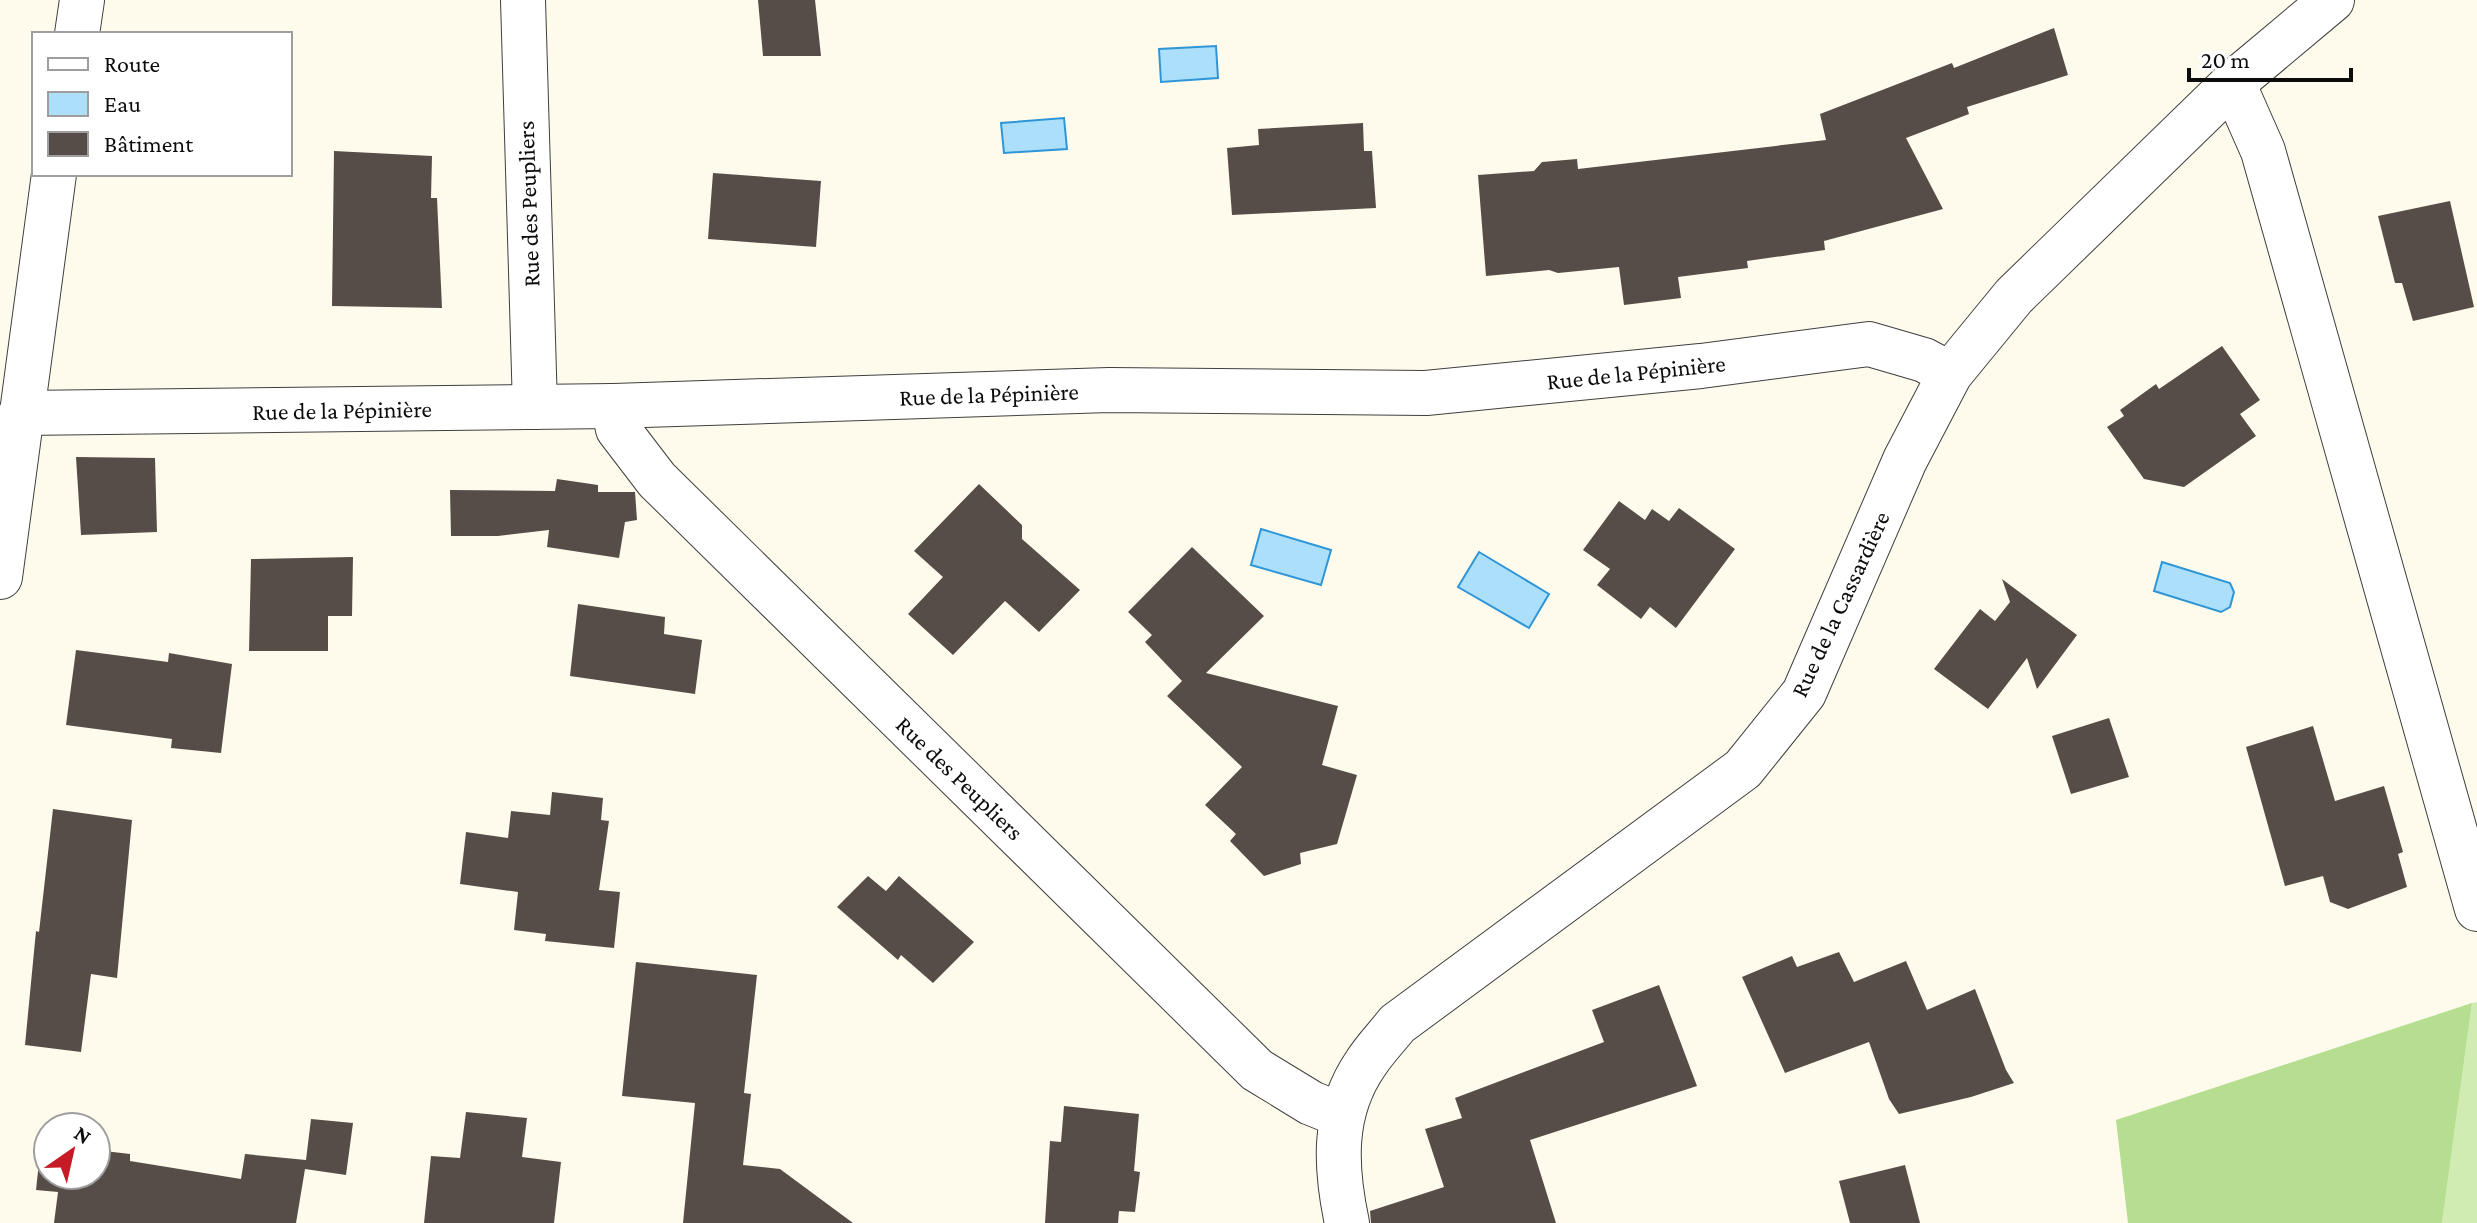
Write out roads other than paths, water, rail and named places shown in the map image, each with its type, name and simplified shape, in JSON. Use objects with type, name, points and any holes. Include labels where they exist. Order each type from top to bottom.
[{"type":"street","points":[[77,32],[82,0]]},
{"type":"street","name":"Rue des Peupliers","points":[[523,0],[535,407]]},
{"type":"street","name":"Rue de la Cassardière","points":[[1347,1223],[1337,1178],[1341,1115],[1364,1064],[1397,1024],[1743,769],[1804,693],[1905,460],[1950,374],[2014,296],[2233,83],[2332,0]]},
{"type":"street","points":[[2233,83],[2263,151],[2477,909]]},
{"type":"street","points":[[0,577],[54,176]]},
{"type":"street","name":"Rue de la Pépinière","points":[[21,413],[613,406],[1109,390],[1426,393],[1701,366],[1869,344],[1924,360],[1950,374]]},
{"type":"street","name":"Rue des Peupliers","points":[[613,406],[618,429],[657,480],[1245,1059],[1257,1070],[1311,1103],[1341,1115]]},
{"type":"water","points":[[1216,46],[1218,78],[1161,82],[1159,49]]},
{"type":"water","points":[[1064,118],[1067,149],[1004,153],[1001,123]]},
{"type":"water","points":[[1261,529],[1331,550],[1321,585],[1251,565]]},
{"type":"water","points":[[1479,552],[1549,594],[1529,628],[1458,587]]},
{"type":"water","points":[[2162,562],[2230,583],[2234,592],[2230,607],[2221,612],[2154,591]]}]
